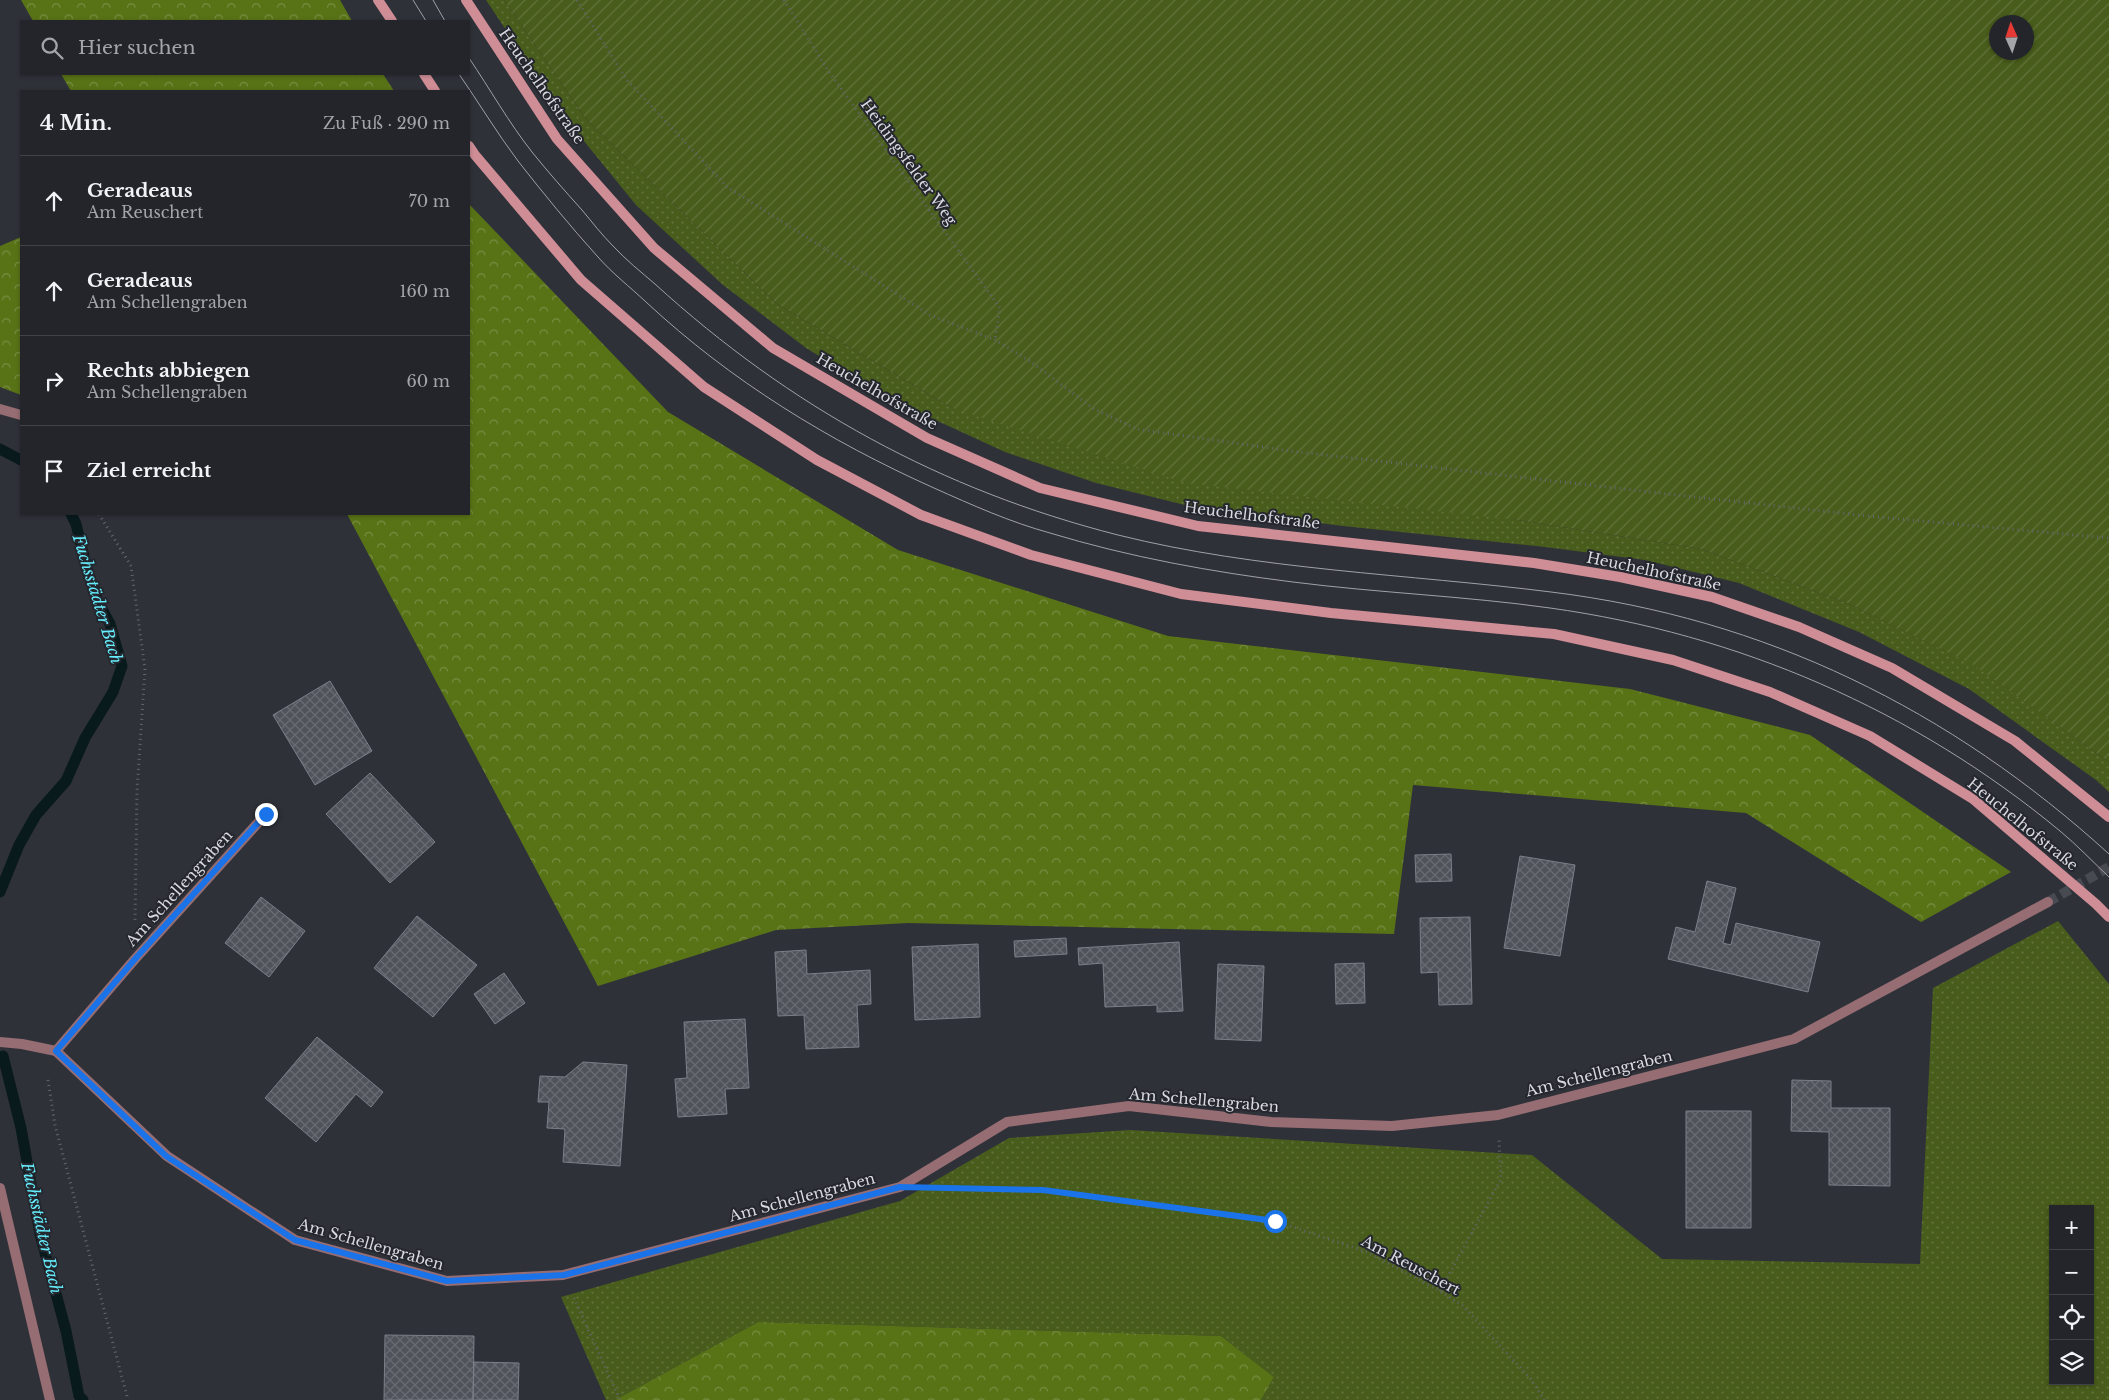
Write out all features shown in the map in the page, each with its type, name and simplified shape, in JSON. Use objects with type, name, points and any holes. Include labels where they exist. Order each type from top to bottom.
[{"type":"main road","points":[[378,0],[391,20]]},
{"type":"main road","name":"Heuchelhofstraße","points":[[466,0],[557,139],[654,248],[773,348],[927,438],[1040,488],[1198,526],[1534,563],[1620,577],[1712,597],[1799,627],[1892,668],[2014,741],[2109,817]]},
{"type":"main road","points":[[425,75],[434,90]]},
{"type":"main road","name":"Heuchelhofstraße","points":[[470,148],[581,280],[704,387],[817,460],[921,514],[1031,555],[1181,594],[1331,613],[1554,634],[1682,662],[1770,692],[1870,736],[1973,799],[2109,917]]},
{"type":"street","points":[[0,409],[20,415]]},
{"type":"street","name":"Am Schellengraben","points":[[266,814],[135,959],[56,1051],[166,1156],[295,1240],[447,1281],[564,1275],[900,1187],[1007,1122],[1129,1106],[1271,1122],[1392,1126],[1498,1115],[1794,1038],[2048,902]]},
{"type":"street","points":[[0,1042],[22,1044],[56,1051]]},
{"type":"street","points":[[0,1188],[50,1400]]},
{"type":"path","points":[[577,0],[626,79],[727,187],[930,314],[995,340],[1030,361],[1094,408],[1137,429],[1290,451],[1715,499],[1877,517],[2109,538]]},
{"type":"path","name":"Heidingsfelder Weg","points":[[784,0],[827,69],[1000,308],[995,340]]},
{"type":"path","points":[[100,515],[131,566],[145,668],[137,791],[135,959]]},
{"type":"path","points":[[56,1051],[47,1074],[55,1125],[128,1400]]},
{"type":"path","points":[[1440,1291],[1501,1179],[1498,1115]]},
{"type":"path","name":"Am Reuschert","points":[[900,1187],[1043,1190],[1275,1221],[1367,1252],[1440,1291],[1463,1306],[1531,1379],[1544,1400]]},
{"type":"path","points":[[564,1275],[620,1400]]},
{"type":"green space","points":[[21,0],[340,0],[351,20],[32,20]]},
{"type":"green space","points":[[486,0],[504,0],[586,119],[777,304],[952,408],[1517,520],[1701,549],[1847,603],[1976,666],[2109,762],[2109,792],[2096,780],[1969,689],[1859,632],[1739,583],[1645,560],[1193,507],[1096,483],[1005,452],[892,400],[806,348],[723,285],[636,205],[562,114]]},
{"type":"green space","points":[[504,0],[2109,0],[2109,762],[1975,666],[1847,603],[1701,549],[1517,520],[1186,483],[952,408],[777,304],[586,119]]},
{"type":"green space","points":[[62,75],[384,75],[393,90],[70,90]]},
{"type":"green space","points":[[470,205],[668,412],[898,550],[1168,636],[1630,689],[1810,735],[2011,872],[1921,922],[1746,813],[1413,785],[1394,934],[908,923],[776,930],[598,986],[348,515],[470,515]]},
{"type":"green space","points":[[20,237],[20,395],[0,387],[0,246]]},
{"type":"green space","points":[[2058,921],[2109,984],[2109,1400],[1261,1400],[1274,1377],[1221,1336],[758,1322],[615,1400],[606,1400],[561,1297],[900,1201],[1009,1138],[1130,1130],[1532,1155],[1662,1259],[1920,1264],[1933,988]]},
{"type":"green space","points":[[758,1322],[1221,1336],[1274,1377],[1261,1400],[615,1400]]},
{"type":"building","points":[[330,681],[372,751],[315,785],[273,715]]},
{"type":"building","points":[[370,773],[435,842],[390,883],[326,814]]},
{"type":"building","points":[[1451,854],[1452,881],[1416,882],[1415,855]]},
{"type":"building","points":[[1520,856],[1575,865],[1560,956],[1504,948]]},
{"type":"building","points":[[1707,881],[1736,888],[1723,943],[1731,945],[1736,923],[1820,942],[1808,992],[1668,959],[1676,927],[1695,932]]},
{"type":"building","points":[[261,897],[305,931],[269,977],[225,943]]},
{"type":"building","points":[[417,916],[477,965],[433,1017],[374,968]]},
{"type":"building","points":[[1470,917],[1472,1004],[1439,1005],[1438,972],[1421,973],[1420,918]]},
{"type":"building","points":[[1066,938],[1067,954],[1015,957],[1014,941]]},
{"type":"building","points":[[1179,942],[1183,1011],[1157,1012],[1157,1005],[1105,1007],[1103,963],[1079,965],[1078,948]]},
{"type":"building","points":[[978,944],[980,1017],[915,1020],[912,947]]},
{"type":"building","points":[[806,950],[807,974],[870,970],[871,1004],[857,1005],[859,1047],[806,1049],[804,1015],[778,1016],[775,952]]},
{"type":"building","points":[[1364,963],[1365,1003],[1336,1004],[1335,964]]},
{"type":"building","points":[[1218,964],[1264,966],[1261,1041],[1215,1039]]},
{"type":"building","points":[[504,973],[525,1003],[495,1024],[474,994]]},
{"type":"building","points":[[745,1019],[749,1088],[725,1089],[727,1114],[678,1117],[675,1079],[687,1078],[684,1022]]},
{"type":"building","points":[[317,1037],[383,1092],[371,1107],[356,1094],[316,1142],[265,1098]]},
{"type":"building","points":[[583,1062],[627,1065],[620,1166],[563,1162],[565,1129],[547,1128],[549,1102],[538,1102],[540,1076],[565,1077]]},
{"type":"building","points":[[1792,1080],[1831,1081],[1831,1108],[1890,1108],[1890,1186],[1829,1185],[1829,1132],[1791,1131]]},
{"type":"building","points":[[1686,1111],[1751,1111],[1751,1228],[1686,1228]]},
{"type":"building","points":[[385,1335],[474,1336],[473,1400],[384,1400]]},
{"type":"building","points":[[474,1362],[519,1363],[518,1400],[473,1400]]},
{"type":"waterway","name":"Fuchsstädter Bach","points":[[0,449],[20,459]]},
{"type":"waterway","name":"Fuchsstädter Bach","points":[[0,892],[19,845],[36,815],[66,781],[85,738],[113,692],[122,666],[110,624],[98,602],[88,573],[76,524],[72,515]]},
{"type":"waterway","name":"Fuchsstädter Bach","points":[[3,1056],[21,1128],[40,1234],[66,1331],[79,1396],[83,1400]]},
{"type":"tunnel","points":[[2048,902],[2109,867]]},
{"type":"tram line","points":[[413,0],[425,20]]},
{"type":"tram line","points":[[433,0],[444,20]]},
{"type":"tram line","points":[[470,60],[507,118],[532,152],[605,237],[634,266],[706,328],[759,369],[814,406],[871,439],[929,468],[990,494],[1053,516],[1118,535],[1171,547],[1279,564],[1551,592],[1630,605],[1706,624],[1780,648],[1851,679],[1919,715],[1985,756],[2048,802],[2109,854]]},
{"type":"tram line","points":[[460,75],[470,90]]},
{"type":"tram line","points":[[470,90],[518,161],[577,233],[603,263],[678,331],[712,358],[782,407],[895,470],[1020,524],[1080,542],[1140,556],[1232,574],[1293,582],[1486,600],[1550,608],[1620,620],[1688,637],[1755,658],[1821,684],[1884,714],[1945,749],[2004,788],[2060,831],[2109,877]]},
{"type":"route","points":[[266,814],[135,959],[56,1051],[166,1156],[295,1240],[447,1281],[564,1275],[900,1187],[1043,1190],[1275,1221]]}]
